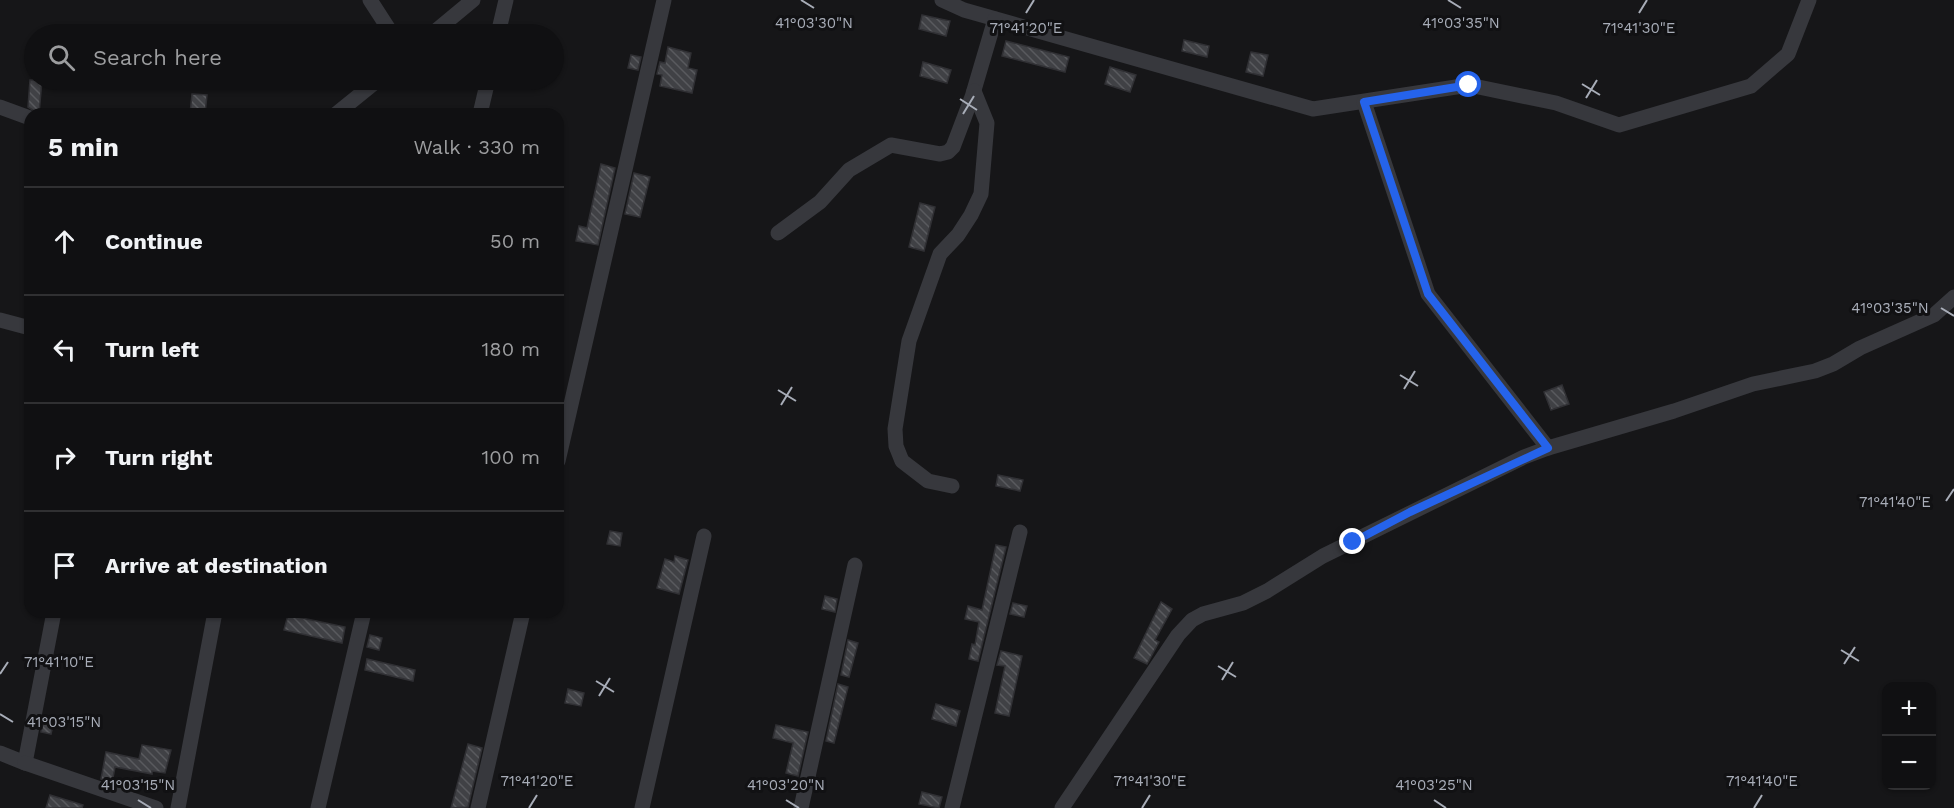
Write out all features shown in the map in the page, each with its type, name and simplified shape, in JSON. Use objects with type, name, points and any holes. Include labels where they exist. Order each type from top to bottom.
[{"type":"street","points":[[370,0],[386,24]]},
{"type":"street","points":[[444,24],[474,0]]},
{"type":"street","points":[[500,24],[506,0]]},
{"type":"street","points":[[564,435],[664,0]]},
{"type":"street","points":[[942,0],[964,10],[1313,109],[1469,85],[1556,103],[1619,125],[1751,86],[1788,54],[1809,0]]},
{"type":"street","points":[[778,233],[820,202],[849,170],[891,144],[940,154],[948,152],[953,147],[974,91],[995,19]]},
{"type":"street","points":[[343,108],[366,90]]},
{"type":"street","points":[[481,108],[486,90]]},
{"type":"street","points":[[952,486],[928,481],[902,461],[896,446],[895,429],[909,341],[940,254],[958,235],[981,194],[987,123],[974,91]]},
{"type":"street","points":[[1364,102],[1428,294],[1548,448]]},
{"type":"street","points":[[0,106],[24,116]]},
{"type":"street","points":[[1062,808],[1178,635],[1192,620],[1203,614],[1243,603],[1267,591],[1323,556],[1410,512],[1548,448],[1674,411],[1753,384],[1815,371],[1934,315],[1954,297]]},
{"type":"street","points":[[0,320],[24,326]]},
{"type":"street","points":[[952,808],[1020,532]]},
{"type":"street","points":[[642,808],[704,536]]},
{"type":"street","points":[[801,808],[855,565]]},
{"type":"street","points":[[25,763],[53,618]]},
{"type":"street","points":[[178,808],[213,618]]},
{"type":"street","points":[[318,808],[362,618]]},
{"type":"street","points":[[478,808],[522,618]]},
{"type":"street","points":[[0,753],[156,808]]},
{"type":"building","points":[[922,15],[950,21],[946,36],[919,29]]},
{"type":"building","points":[[1184,40],[1209,46],[1207,57],[1182,51]]},
{"type":"building","points":[[1006,41],[1069,57],[1065,72],[1002,56]]},
{"type":"building","points":[[668,47],[691,53],[688,68],[697,70],[692,93],[660,86],[662,75],[657,74],[660,62],[665,63]]},
{"type":"building","points":[[1251,52],[1268,55],[1263,76],[1246,72]]},
{"type":"building","points":[[631,55],[641,57],[638,70],[628,68]]},
{"type":"building","points":[[923,62],[951,70],[947,83],[920,76]]},
{"type":"building","points":[[1110,67],[1136,75],[1130,92],[1105,84]]},
{"type":"building","points":[[29,90],[41,90],[40,108],[28,107]]},
{"type":"building","points":[[192,94],[207,95],[206,108],[191,108]]},
{"type":"building","points":[[601,164],[615,168],[598,245],[576,241],[579,226],[587,228]]},
{"type":"building","points":[[634,173],[650,177],[640,217],[625,214]]},
{"type":"building","points":[[920,203],[935,207],[924,251],[909,247]]},
{"type":"building","points":[[1562,385],[1569,404],[1551,410],[1544,392]]},
{"type":"building","points":[[998,475],[1023,480],[1020,491],[996,486]]},
{"type":"building","points":[[610,531],[622,533],[620,546],[607,544]]},
{"type":"building","points":[[996,545],[1006,547],[978,661],[969,659],[972,644],[975,645],[979,622],[965,619],[968,606],[982,610]]},
{"type":"building","points":[[675,556],[688,560],[679,594],[657,588],[665,559],[674,562]]},
{"type":"building","points":[[825,596],[837,599],[835,612],[822,609]]},
{"type":"building","points":[[1161,602],[1172,609],[1155,640],[1159,642],[1147,664],[1134,658]]},
{"type":"building","points":[[1013,603],[1027,606],[1024,617],[1010,614]]},
{"type":"building","points":[[287,618],[302,618],[345,627],[342,643],[284,630]]},
{"type":"building","points":[[370,635],[382,638],[379,650],[367,647]]},
{"type":"building","points":[[848,640],[858,643],[849,677],[841,675]]},
{"type":"building","points":[[1001,651],[1022,656],[1009,716],[995,713],[1005,666],[997,665]]},
{"type":"building","points":[[367,659],[415,670],[413,681],[365,670]]},
{"type":"building","points":[[838,684],[848,687],[834,743],[826,741]]},
{"type":"building","points":[[568,689],[584,693],[581,706],[565,703]]},
{"type":"building","points":[[936,704],[960,711],[956,726],[932,719]]},
{"type":"building","points":[[44,718],[54,720],[51,734],[41,732]]},
{"type":"building","points":[[776,725],[808,732],[798,776],[786,773],[793,743],[773,738]]},
{"type":"building","points":[[468,744],[482,748],[468,807],[451,808]]},
{"type":"building","points":[[142,745],[171,750],[165,773],[152,771],[152,774],[115,767],[112,783],[101,779],[106,752],[139,759]]},
{"type":"building","points":[[922,792],[942,797],[939,808],[919,804]]},
{"type":"building","points":[[50,795],[83,805],[82,808],[46,808]]},
{"type":"route","points":[[1353,542],[1524,457],[1548,448],[1428,294],[1364,102],[1469,85]]}]
